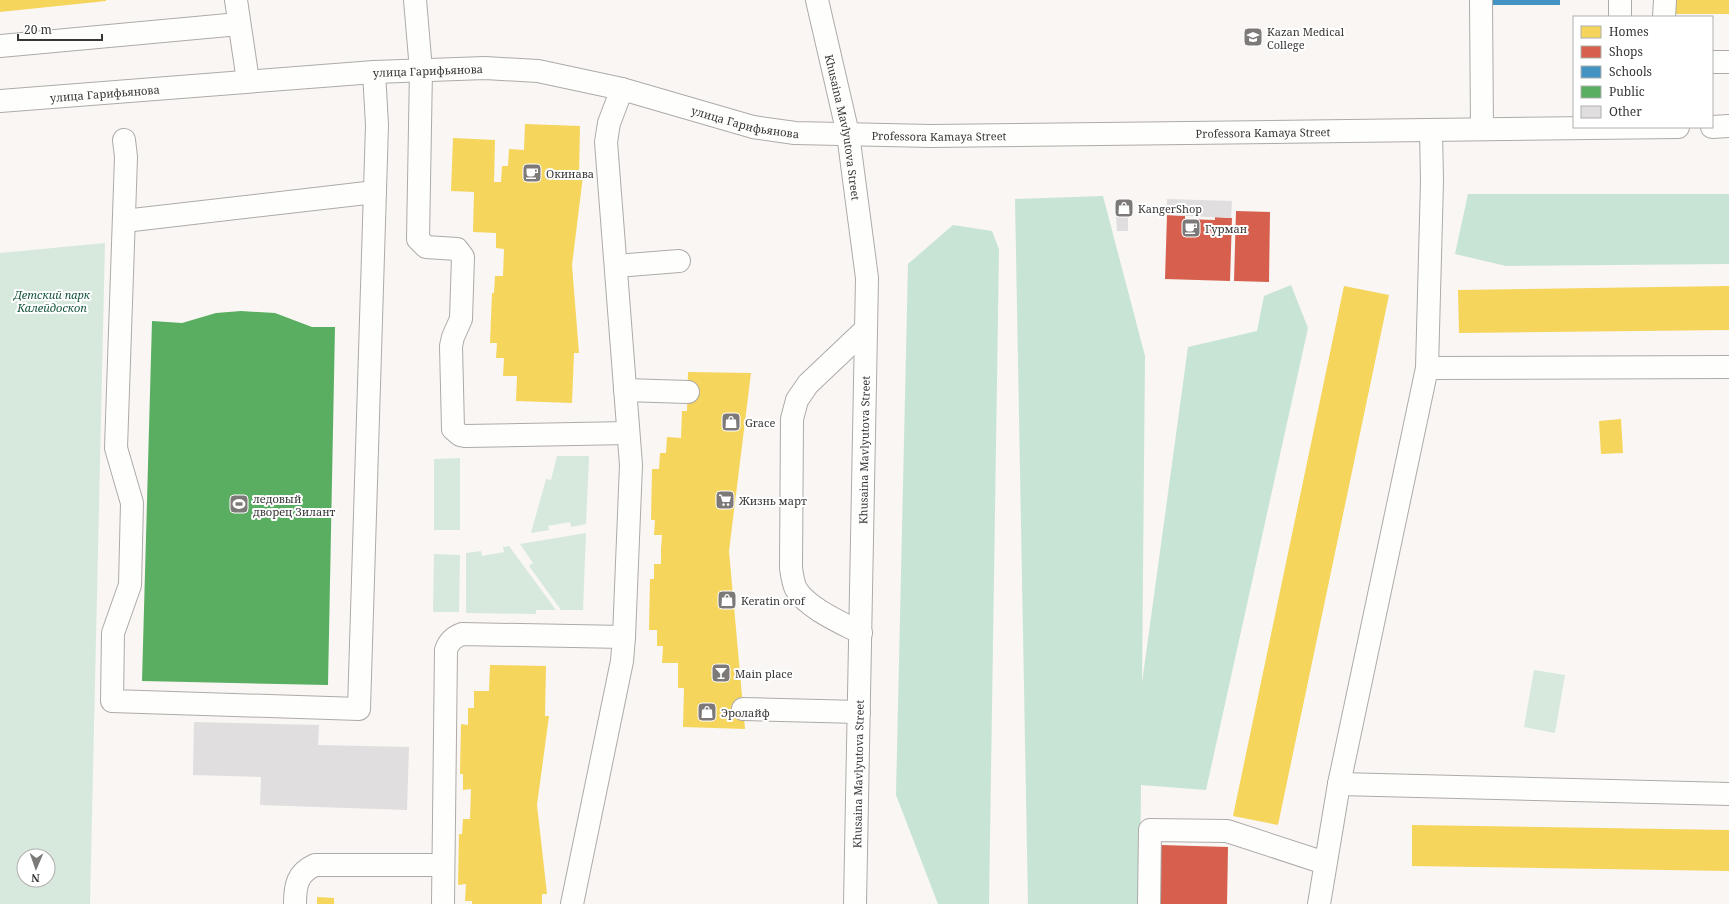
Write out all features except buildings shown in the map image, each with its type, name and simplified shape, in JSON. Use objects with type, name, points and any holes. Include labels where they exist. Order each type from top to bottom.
[{"type":"street","points":[[236,0],[248,81]]},
{"type":"street","points":[[415,0],[421,70],[418,240],[426,247],[457,249],[463,257],[461,319],[453,337],[451,346],[453,429],[460,435],[465,436],[628,433]]},
{"type":"street","name":"Khusaina Mavlyutova Street","points":[[817,0],[848,134],[867,278],[855,904]]},
{"type":"street","points":[[1481,0],[1482,129]]},
{"type":"street","points":[[1620,0],[1620,16]]},
{"type":"street","points":[[1664,16],[1666,0]]},
{"type":"street","points":[[0,46],[239,24]]},
{"type":"street","points":[[1713,62],[1729,62]]},
{"type":"street","name":"улица Гарифьянова","points":[[0,101],[374,72],[485,68],[538,71],[622,89],[753,127],[796,133],[848,134]]},
{"type":"street","points":[[124,140],[126,157],[116,448],[132,503],[130,585],[113,633],[112,701],[359,709],[377,125],[374,72]]},
{"type":"street","points":[[572,904],[622,660],[624,637],[631,472],[607,135],[609,123],[622,89]]},
{"type":"street","name":"Professora Kamaya Street","points":[[848,134],[931,136],[1431,130],[1482,129],[1569,123]]},
{"type":"street","points":[[1713,126],[1729,126]]},
{"type":"street","points":[[1319,904],[1338,784],[1427,368],[1432,181],[1431,130]]},
{"type":"street","points":[[124,221],[375,192]]},
{"type":"street","points":[[616,266],[679,261]]},
{"type":"street","points":[[861,633],[818,609],[807,601],[798,592],[793,581],[791,568],[792,419],[797,400],[808,384],[866,329]]},
{"type":"street","points":[[1427,368],[1729,367]]},
{"type":"street","points":[[625,390],[688,392]]},
{"type":"street","points":[[443,904],[446,650],[452,640],[462,634],[624,637]]},
{"type":"street","points":[[743,709],[859,712]]},
{"type":"street","points":[[1338,784],[1729,794]]},
{"type":"street","points":[[1149,904],[1150,830],[1227,831],[1326,863]]},
{"type":"street","points":[[295,904],[295,891],[298,879],[308,868],[315,864],[443,865]]},
{"type":"green space","points":[[1468,194],[1729,194],[1729,264],[1506,266],[1455,254]]},
{"type":"green space","points":[[1103,196],[1145,356],[1142,683],[1188,347],[1257,331],[1264,296],[1291,285],[1308,328],[1206,790],[1141,785],[1140,904],[1028,904],[1015,199]]},
{"type":"green space","points":[[953,225],[992,231],[999,249],[989,904],[938,904],[896,795],[908,264]]},
{"type":"green space","name":"Детский парк Калейдоскоп","points":[[105,243],[90,904],[0,904],[0,253]]},
{"type":"green space","points":[[557,456],[589,456],[586,524],[571,527],[570,522],[548,526],[549,530],[531,533],[546,479],[551,480]]},
{"type":"green space","points":[[460,458],[460,530],[434,530],[434,459]]},
{"type":"green space","points":[[586,533],[583,610],[561,610],[529,566],[533,563],[520,544]]},
{"type":"green space","points":[[509,546],[556,610],[536,610],[536,614],[466,613],[466,553],[481,551],[482,556],[504,552],[503,547]]},
{"type":"green space","points":[[434,554],[460,555],[459,612],[433,612]]},
{"type":"green space","points":[[1534,670],[1565,675],[1555,733],[1524,727]]},
{"type":"place","name":"Kazan Medical College","points":[[1253,37]]},
{"type":"place","name":"Окинава","points":[[532,173]]},
{"type":"place","name":"KangerShop","points":[[1124,208]]},
{"type":"place","name":"Гурман","points":[[1191,228]]},
{"type":"place","name":"Grace","points":[[731,422]]},
{"type":"place","name":"Жизнь март","points":[[725,500]]},
{"type":"place","name":"ледовый дворец Зилант","points":[[239,504]]},
{"type":"place","name":"Keratin orof","points":[[727,600]]},
{"type":"place","name":"Main place","points":[[721,673]]},
{"type":"place","name":"Эролайф","points":[[707,712]]}]
